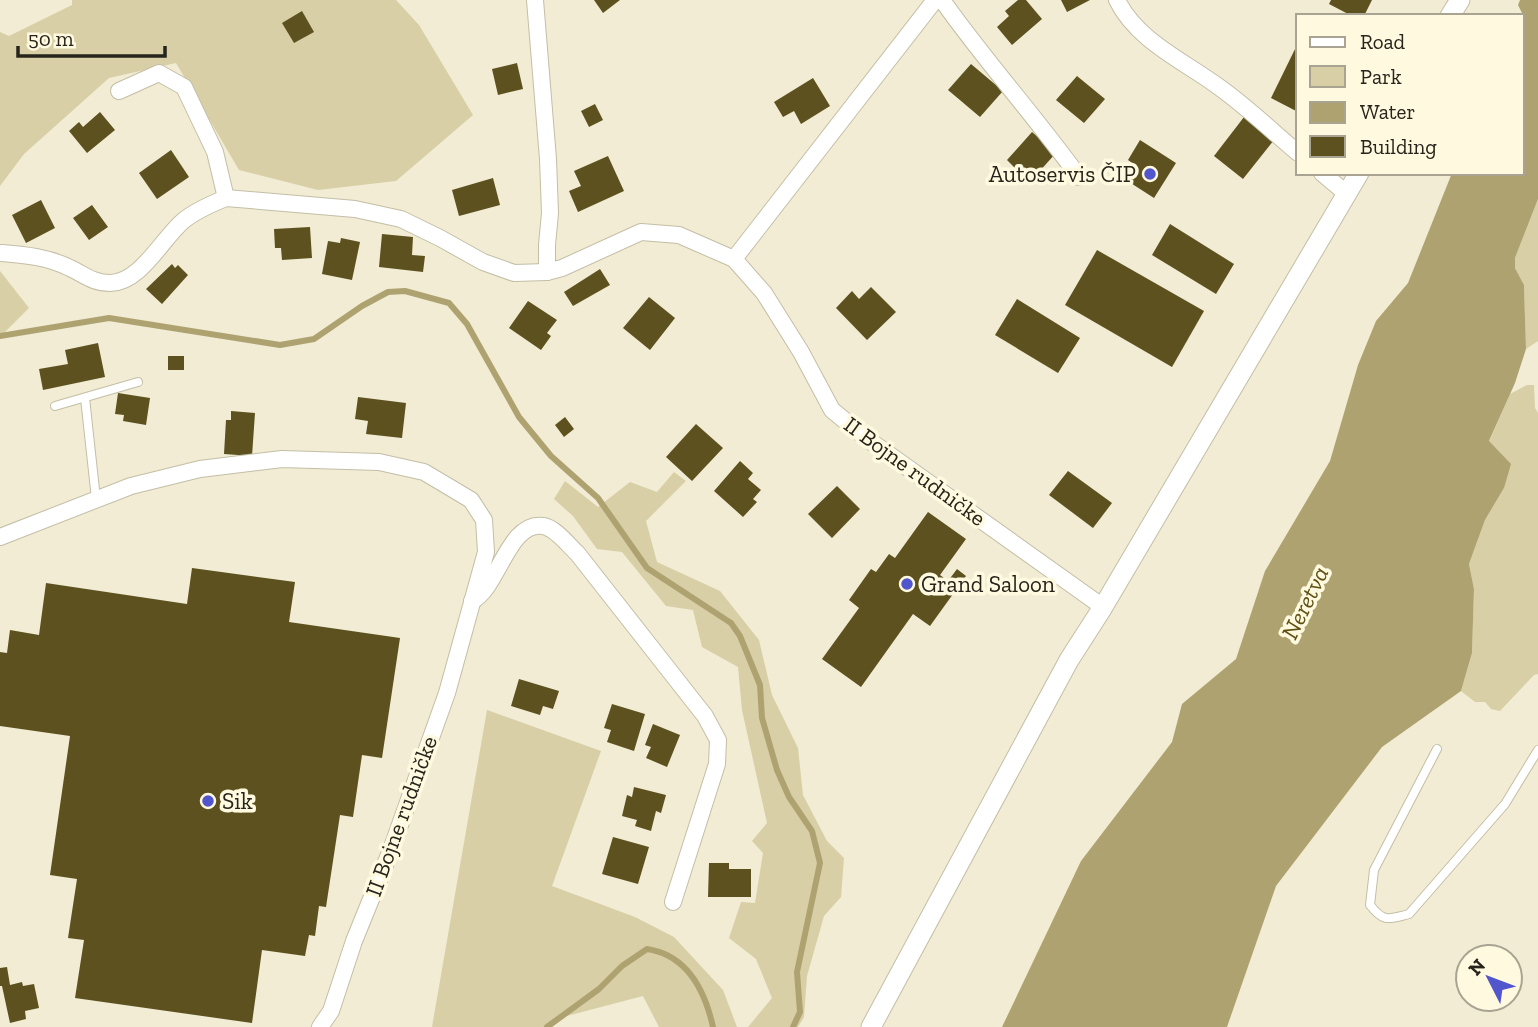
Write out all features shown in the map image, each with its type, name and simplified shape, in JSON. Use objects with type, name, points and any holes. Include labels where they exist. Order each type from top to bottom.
[{"type":"street","points":[[535,0],[548,159],[550,213],[547,272]]},
{"type":"street","points":[[734,259],[935,0]]},
{"type":"street","points":[[942,0],[1079,177]]},
{"type":"street","points":[[1117,0],[1122,11],[1142,33],[1220,87],[1296,151]]},
{"type":"street","points":[[2,254],[38,256],[94,281],[114,283],[133,275],[183,222],[226,198],[215,152],[184,87],[159,73],[119,91]]},
{"type":"street","points":[[1324,175],[1347,194]]},
{"type":"street","points":[[871,1027],[1069,660],[1358,175]]},
{"type":"street","name":"II Bojne rudničke","points":[[226,198],[355,209],[401,219],[483,262],[514,273],[547,272],[562,268],[641,232],[680,235],[734,259],[764,293],[801,352],[832,410],[866,438],[1103,607]]},
{"type":"street","name":"II Bojne rudničke","points":[[0,537],[131,486],[200,468],[282,459],[379,462],[424,472],[471,500],[484,520],[486,552],[447,693],[391,850],[354,941],[331,1011],[320,1027]]},
{"type":"street","name":"II Bojne rudničke","points":[[472,601],[486,590],[514,541],[528,528],[543,526],[552,530],[577,553],[705,716],[718,740],[717,764],[673,902]]},
{"type":"lane","points":[[55,406],[138,382]]},
{"type":"lane","points":[[85,398],[96,499]]},
{"type":"lane","points":[[1437,749],[1374,870],[1370,905],[1379,916],[1388,919],[1409,914],[1505,804],[1538,750]]},
{"type":"green space","points":[[72,0],[396,0],[419,25],[473,115],[396,181],[318,190],[239,170],[176,63],[109,78],[24,154],[0,186],[0,32],[9,36],[72,5]]},
{"type":"green space","points":[[1538,199],[1538,341],[1526,349],[1524,285],[1515,268],[1515,258]]},
{"type":"green space","points":[[0,271],[29,308],[0,337]]},
{"type":"green space","points":[[1527,385],[1534,385],[1535,408],[1538,413],[1538,674],[1500,711],[1491,709],[1485,702],[1475,702],[1461,691],[1472,653],[1474,589],[1469,564],[1485,520],[1504,488],[1489,442],[1510,394]]},
{"type":"green space","points":[[674,472],[686,481],[646,521],[657,562],[720,591],[759,640],[772,695],[798,748],[803,795],[827,841],[844,858],[841,897],[824,916],[807,976],[804,1017],[798,1027],[748,1027],[772,998],[756,959],[729,938],[741,902],[755,903],[763,853],[752,841],[767,823],[742,710],[738,667],[702,647],[693,610],[666,606],[622,552],[597,549],[573,516],[554,499],[565,481],[598,507],[630,482],[657,492]]},
{"type":"green space","points":[[487,710],[601,751],[552,886],[635,917],[674,937],[723,990],[737,1027],[659,1027],[643,996],[559,1018],[547,1027],[432,1027]]},
{"type":"water","name":"Neretva","points":[[1520,0],[1538,0],[1538,199],[1515,258],[1515,268],[1524,285],[1526,349],[1515,383],[1489,441],[1511,464],[1504,488],[1485,520],[1469,564],[1474,589],[1472,653],[1461,691],[1382,747],[1276,886],[1227,1027],[1002,1027],[1081,861],[1172,742],[1182,704],[1236,659],[1265,571],[1330,461],[1358,365],[1376,321],[1408,283],[1451,175],[1524,175],[1524,14],[1518,5]]},
{"type":"building","points":[[594,0],[620,0],[603,13]]},
{"type":"building","points":[[1018,0],[1026,0],[1042,19],[1012,45],[997,27],[1009,16],[1005,11]]},
{"type":"building","points":[[1061,0],[1090,0],[1067,12]]},
{"type":"building","points":[[1331,0],[1372,0],[1365,14],[1348,14],[1329,4]]},
{"type":"building","points":[[302,11],[314,32],[294,43],[282,23]]},
{"type":"building","points":[[1296,47],[1296,111],[1271,98]]},
{"type":"building","points":[[517,63],[523,89],[498,95],[492,69]]},
{"type":"building","points":[[971,64],[1003,91],[980,117],[948,90]]},
{"type":"building","points":[[1077,76],[1105,99],[1084,123],[1056,100]]},
{"type":"building","points":[[813,78],[830,106],[801,124],[794,111],[783,117],[774,102]]},
{"type":"building","points":[[595,104],[603,120],[589,127],[581,111]]},
{"type":"building","points":[[100,112],[115,130],[87,153],[69,131],[79,122],[83,127]]},
{"type":"building","points":[[1244,117],[1274,140],[1243,179],[1214,156]]},
{"type":"building","points":[[1032,132],[1056,153],[1028,184],[1007,160]]},
{"type":"building","points":[[1140,140],[1176,163],[1154,198],[1126,180],[1135,165],[1128,160]]},
{"type":"building","points":[[171,150],[189,177],[157,199],[139,173]]},
{"type":"building","points":[[608,156],[624,191],[578,212],[569,191],[581,186],[574,171]]},
{"type":"building","points":[[493,178],[500,205],[459,216],[452,190]]},
{"type":"building","points":[[41,200],[55,228],[26,243],[12,215]]},
{"type":"building","points":[[92,205],[108,227],[89,240],[73,218]]},
{"type":"building","points":[[1170,224],[1234,264],[1216,294],[1152,255]]},
{"type":"building","points":[[310,227],[312,258],[282,260],[281,248],[275,248],[274,229]]},
{"type":"building","points":[[382,234],[413,237],[412,255],[425,256],[423,272],[379,267]]},
{"type":"building","points":[[341,238],[360,242],[352,280],[322,274],[328,241],[340,243]]},
{"type":"building","points":[[1097,250],[1204,311],[1172,367],[1065,305]]},
{"type":"building","points":[[172,264],[175,268],[178,265],[188,275],[162,304],[146,289]]},
{"type":"building","points":[[600,269],[610,285],[573,306],[564,292]]},
{"type":"building","points":[[871,287],[896,312],[867,340],[836,308],[852,291],[859,299]]},
{"type":"building","points":[[649,297],[675,318],[650,350],[623,328]]},
{"type":"building","points":[[1017,299],[1080,338],[1058,373],[995,335]]},
{"type":"building","points":[[528,301],[557,320],[547,333],[551,336],[541,350],[509,328]]},
{"type":"building","points":[[98,343],[105,377],[43,390],[39,369],[68,364],[65,350]]},
{"type":"building","points":[[168,356],[184,356],[184,370],[168,370]]},
{"type":"building","points":[[118,393],[150,398],[146,425],[123,421],[124,415],[115,414]]},
{"type":"building","points":[[358,397],[406,403],[402,438],[366,434],[368,421],[355,419]]},
{"type":"building","points":[[231,411],[255,413],[252,456],[224,454],[226,420],[231,420]]},
{"type":"building","points":[[565,417],[574,429],[564,437],[555,425]]},
{"type":"building","points":[[696,424],[723,448],[692,481],[666,457]]},
{"type":"building","points":[[740,461],[753,473],[748,479],[761,490],[753,499],[757,502],[743,517],[714,491]]},
{"type":"building","points":[[1068,471],[1112,503],[1093,528],[1049,495]]},
{"type":"building","points":[[837,486],[860,509],[832,538],[808,514]]},
{"type":"building","points":[[928,512],[966,539],[940,575],[948,581],[957,569],[966,576],[930,626],[913,614],[861,687],[822,659],[859,608],[849,600],[871,569],[876,572],[889,554],[895,558]]},
{"type":"building","name":"Sik","points":[[192,568],[295,582],[289,622],[400,638],[382,758],[362,755],[353,817],[340,815],[326,907],[319,906],[315,936],[309,935],[305,956],[262,950],[252,1023],[75,998],[84,940],[68,938],[77,879],[50,875],[70,736],[0,726],[0,652],[7,653],[10,630],[39,635],[46,583],[187,604]]},
{"type":"building","points":[[519,679],[559,691],[553,709],[543,706],[540,715],[511,706]]},
{"type":"building","points":[[612,704],[645,714],[634,751],[607,742],[611,730],[604,728]]},
{"type":"building","points":[[653,724],[680,735],[667,767],[646,758],[651,747],[645,745]]},
{"type":"building","points":[[634,787],[666,795],[661,813],[656,811],[651,831],[635,826],[637,820],[622,816],[627,795],[632,797]]},
{"type":"building","points":[[613,837],[649,847],[638,884],[602,874]]},
{"type":"building","points":[[709,863],[729,863],[729,869],[751,869],[751,897],[708,897]]},
{"type":"building","points":[[7,967],[10,985],[22,982],[23,986],[34,984],[39,1008],[25,1011],[26,1019],[10,1023],[0,986],[0,968]]},
{"type":"waterway","points":[[0,336],[109,318],[280,345],[314,339],[362,306],[388,292],[405,291],[449,303],[467,324],[519,417],[551,456],[598,498],[647,568],[731,623],[740,636],[760,685],[762,718],[777,770],[789,797],[812,831],[820,863],[797,972],[800,1012],[793,1027]]},
{"type":"waterway","points":[[547,1027],[647,949],[673,959],[692,977],[705,1000],[713,1027]]},
{"type":"place","name":"Autoservis ČIP","points":[[1150,174]]},
{"type":"place","name":"Grand Saloon","points":[[907,584]]},
{"type":"place","name":"Sik","points":[[208,801]]}]
